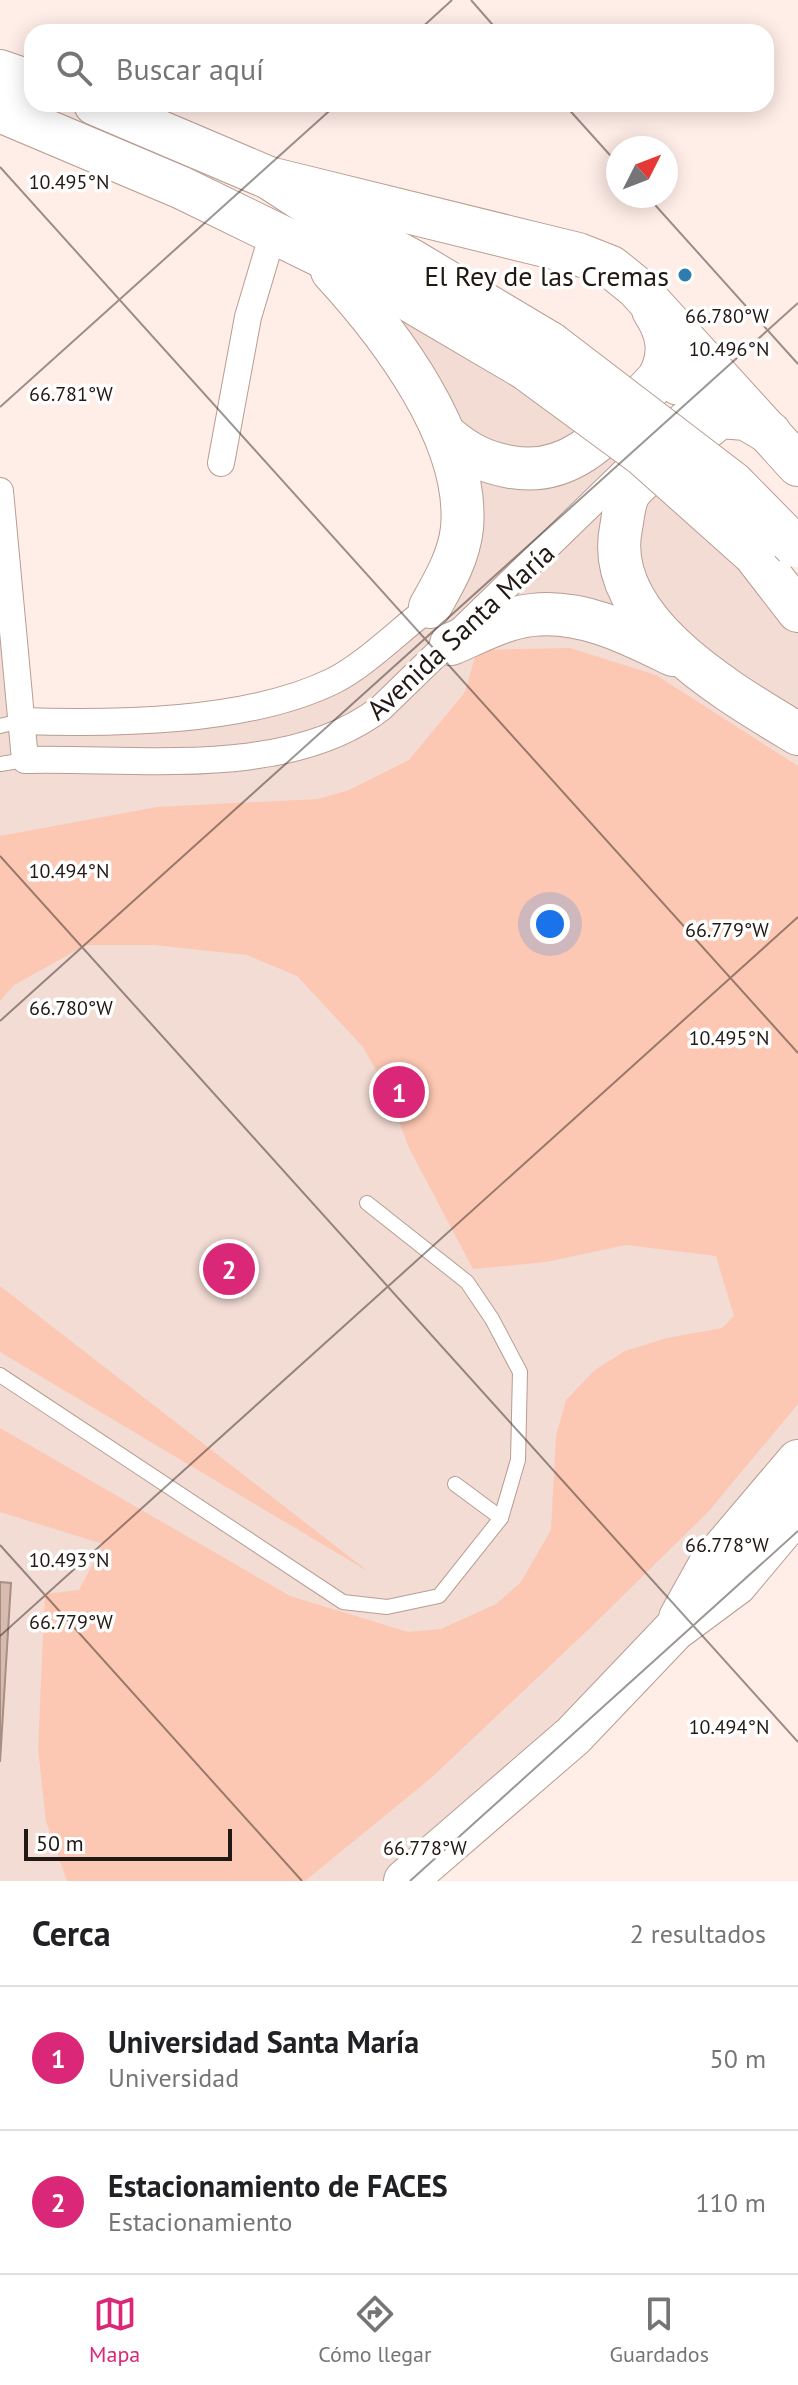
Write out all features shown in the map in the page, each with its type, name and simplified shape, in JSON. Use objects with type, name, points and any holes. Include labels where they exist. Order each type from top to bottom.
[{"type":"main road","points":[[0,71],[24,79]]},
{"type":"main road","points":[[0,111],[182,188],[320,258],[538,356],[733,483],[796,548]]},
{"type":"main road","points":[[114,112],[269,178],[578,254],[611,267],[637,288],[786,451]]},
{"type":"main road","points":[[269,178],[318,210],[452,284],[538,356],[754,554],[798,611]]},
{"type":"main road","points":[[320,258],[395,348],[445,435],[459,486],[462,528],[453,563],[430,607]]},
{"type":"main road","points":[[445,435],[478,459],[517,468],[559,465],[587,450],[658,379],[664,369],[668,345],[664,327],[637,288]]},
{"type":"main road","points":[[786,451],[746,419],[720,417],[630,492],[619,535],[622,577],[634,602],[653,625],[702,669],[798,734]]},
{"type":"main road","points":[[451,644],[531,615],[580,617],[645,641],[702,669]]},
{"type":"main road","points":[[674,1630],[709,1566],[798,1461]]},
{"type":"main road","points":[[405,1881],[573,1736],[674,1630],[736,1584],[798,1510]]},
{"type":"street","points":[[221,463],[248,317],[273,233]]},
{"type":"street","points":[[675,391],[712,370]]},
{"type":"street","name":"Avenida Santa María","points":[[13,762],[228,759],[318,742],[358,726],[451,644],[691,407],[712,370]]},
{"type":"street","points":[[0,491],[13,762]]},
{"type":"street","name":"Avenida Santa María","points":[[10,724],[171,719],[301,693],[335,680],[430,607]]},
{"type":"lane","points":[[0,1375],[343,1602],[387,1607],[439,1596],[501,1518],[518,1460],[520,1372],[492,1319],[467,1282],[367,1203]]},
{"type":"lane","points":[[455,1484],[501,1518]]},
{"type":"shaded area","points":[[359,302],[462,329],[798,611],[798,1461],[709,1566],[405,1881],[0,1881],[0,491],[21,721],[301,693],[430,607],[462,513]]},
{"type":"shaded area","points":[[570,648],[656,675],[798,766],[798,1404],[708,1512],[589,1629],[431,1778],[305,1881],[67,1881],[46,1821],[38,1749],[45,1594],[79,1590],[103,1544],[0,1512],[0,1428],[290,1596],[408,1632],[441,1629],[496,1604],[521,1582],[551,1530],[556,1436],[566,1400],[595,1370],[625,1351],[667,1338],[722,1328],[734,1316],[716,1256],[626,1245],[546,1262],[473,1269],[409,1148],[387,1090],[363,1047],[297,976],[247,955],[154,945],[86,945],[14,985],[0,1001],[0,836],[157,807],[318,799],[349,790],[409,760],[465,692],[477,650]]},
{"type":"shaded area","points":[[0,1286],[369,1572],[0,1352]]},
{"type":"building","points":[[0,1582],[11,1583],[0,1762]]},
{"type":"place","name":"El Rey de las Cremas","points":[[685,275]]},
{"type":"place","name":"Universidad Santa María","points":[[399,1092]]},
{"type":"place","name":"Estacionamiento de FACES","points":[[229,1269]]}]
